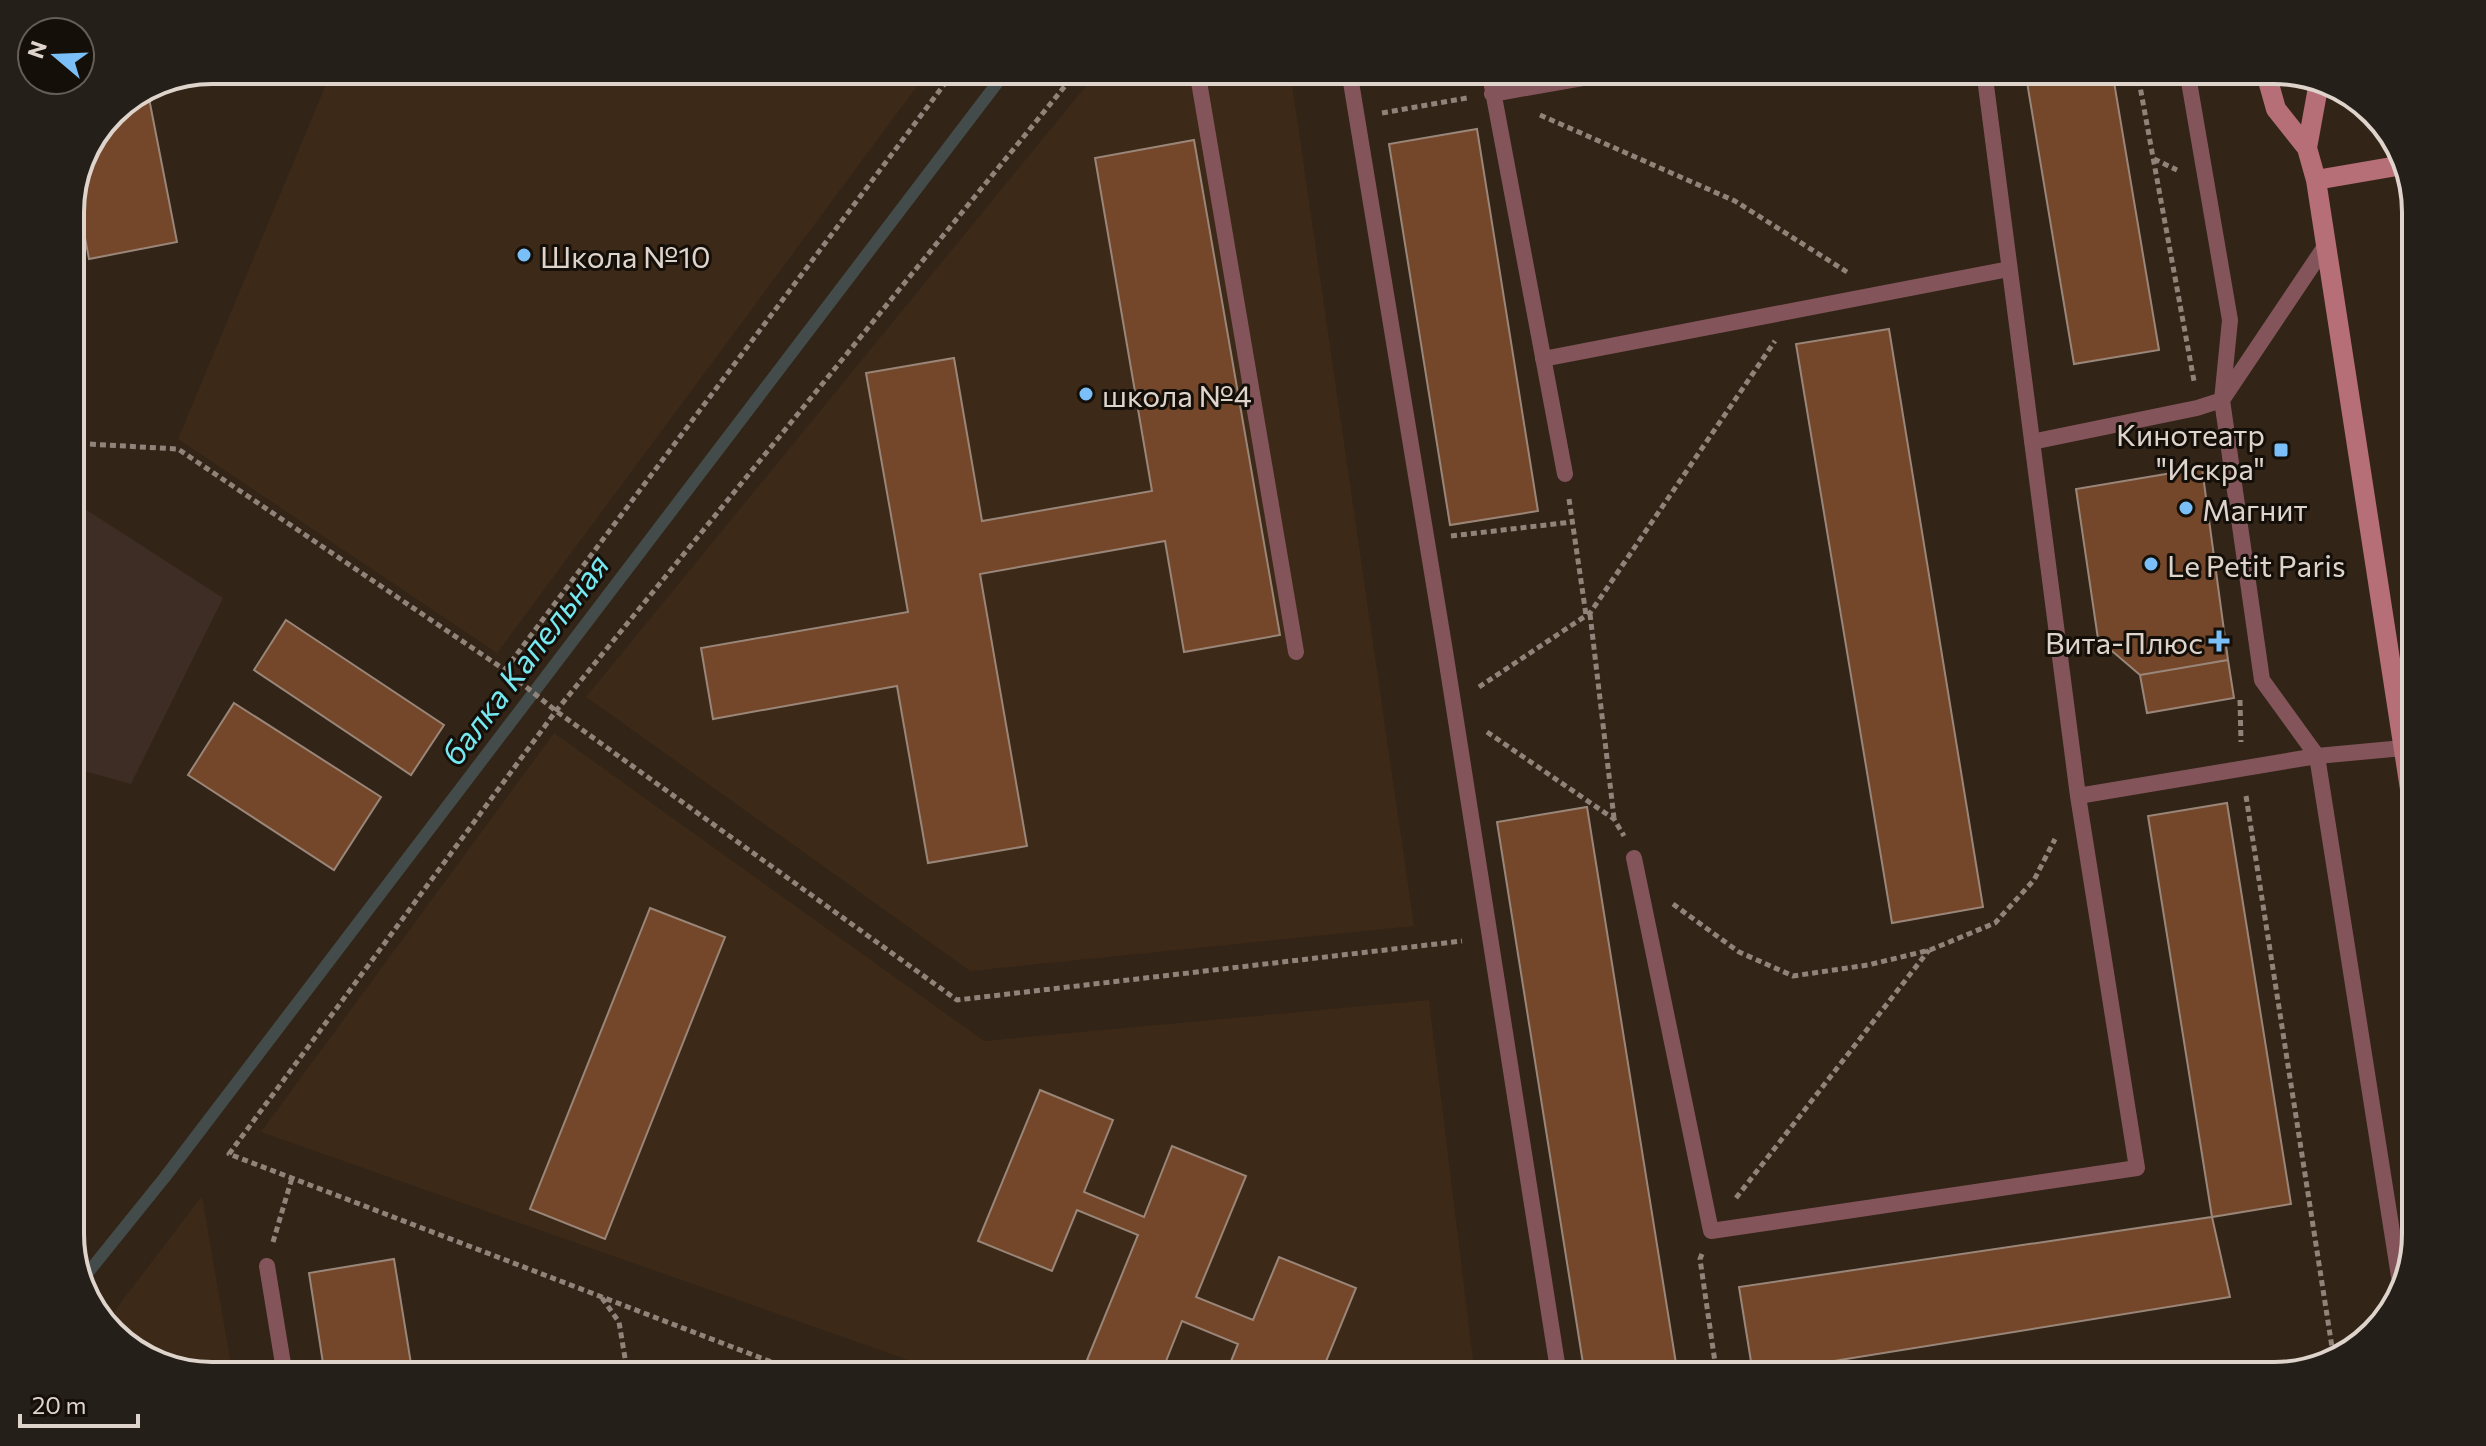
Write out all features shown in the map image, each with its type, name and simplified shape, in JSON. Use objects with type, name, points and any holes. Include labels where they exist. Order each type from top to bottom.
[{"type":"main road","points":[[2269,84],[2276,109],[2307,148],[2316,180],[2402,741]]},
{"type":"main road","points":[[2307,148],[2317,92]]},
{"type":"main road","points":[[2316,180],[2393,167]]},
{"type":"lane","points":[[1199,84],[1296,652]]},
{"type":"lane","points":[[1351,84],[1557,1362]]},
{"type":"lane","points":[[1491,84],[1565,474]]},
{"type":"lane","points":[[1492,94],[1549,84]]},
{"type":"lane","points":[[1634,858],[1711,1231],[2137,1168],[2078,796],[1986,84]]},
{"type":"lane","points":[[2189,84],[2230,320],[2222,400],[2262,680],[2317,756],[2398,1268]]},
{"type":"lane","points":[[2032,442],[2197,408],[2222,400],[2326,245]]},
{"type":"lane","points":[[1543,359],[2009,269]]},
{"type":"lane","points":[[2078,796],[2317,756],[2402,748]]},
{"type":"lane","points":[[267,1266],[283,1362]]},
{"type":"path","points":[[505,670],[944,84]]},
{"type":"path","points":[[771,1362],[229,1154],[556,711],[1067,84]]},
{"type":"path","points":[[2140,84],[2197,408]]},
{"type":"path","points":[[1357,117],[1492,94],[1735,201],[1881,293]]},
{"type":"path","points":[[2153,158],[2177,169],[2180,180]]},
{"type":"path","points":[[1614,819],[1454,710],[1459,700],[1588,615],[1714,435],[1796,310]]},
{"type":"path","points":[[84,444],[178,449],[505,670],[556,711],[957,1000],[1490,938]]},
{"type":"path","points":[[1565,474],[1588,615],[1614,819],[1634,858]]},
{"type":"path","points":[[1426,538],[1572,522]]},
{"type":"path","points":[[2240,698],[2242,768],[2332,1348]]},
{"type":"path","points":[[1672,903],[1739,952],[1793,976],[1868,965],[1930,950],[1995,923],[2034,880],[2078,796]]},
{"type":"path","points":[[1715,1362],[1700,1259],[1711,1231],[1930,950]]},
{"type":"path","points":[[267,1266],[292,1178]]},
{"type":"path","points":[[602,1297],[619,1322],[626,1362]]},
{"type":"shaded area","name":"Школа №10","points":[[326,84],[919,84],[497,653],[178,439]]},
{"type":"shaded area","name":"школа №4","points":[[1088,84],[1292,84],[1414,926],[970,971],[586,697]]},
{"type":"shaded area","points":[[84,508],[223,598],[131,784],[84,771]]},
{"type":"shaded area","points":[[554,733],[984,1041],[1429,1000],[1473,1362],[914,1362],[261,1132]]},
{"type":"shaded area","points":[[202,1196],[231,1362],[195,1361],[163,1352],[134,1336],[112,1314]]},
{"type":"building","points":[[2027,84],[2114,84],[2159,350],[2074,364]]},
{"type":"building","points":[[149,100],[177,242],[89,259],[84,232],[84,203],[88,179],[97,155],[110,134]]},
{"type":"building","points":[[1477,129],[1538,511],[1450,525],[1389,144]]},
{"type":"building","points":[[1194,140],[1280,635],[1184,652],[1165,541],[980,574],[1027,846],[928,863],[897,686],[713,719],[701,648],[908,612],[866,373],[954,358],[982,521],[1152,491],[1095,158]]},
{"type":"building","points":[[1889,329],[1983,907],[1892,923],[1796,344]]},
{"type":"building","name":"Le Petit Paris","points":[[2202,468],[2228,660],[2140,675],[2098,639],[2076,489]]},
{"type":"building","points":[[286,620],[444,725],[411,775],[254,670]]},
{"type":"building","points":[[2228,660],[2234,698],[2147,713],[2140,675]]},
{"type":"building","points":[[234,703],[381,797],[334,870],[188,775]]},
{"type":"building","points":[[2227,803],[2291,1204],[2212,1217],[2148,816]]},
{"type":"building","points":[[1587,807],[1676,1362],[1583,1362],[1497,822]]},
{"type":"building","points":[[650,908],[725,937],[605,1239],[530,1209]]},
{"type":"building","points":[[1040,1090],[1113,1120],[1084,1192],[1144,1217],[1172,1146],[1246,1176],[1196,1297],[1253,1320],[1279,1257],[1356,1288],[1326,1362],[1231,1362],[1238,1344],[1182,1321],[1166,1362],[1092,1362],[1087,1360],[1138,1235],[1077,1210],[1052,1271],[978,1241]]},
{"type":"building","points":[[2212,1217],[2230,1297],[1827,1362],[1751,1362],[1739,1287]]},
{"type":"building","points":[[394,1259],[411,1362],[323,1362],[309,1273]]},
{"type":"waterway","name":"балка Капельная","points":[[89,1271],[165,1177],[996,84]]},
{"type":"place","name":"Школа №10","points":[[524,255]]},
{"type":"place","name":"школа №4","points":[[1086,394]]},
{"type":"place","name":"Кинотеатр \"Искра\"","points":[[2281,450]]},
{"type":"place","name":"Магнит","points":[[2186,508]]},
{"type":"place","name":"Le Petit Paris","points":[[2151,564]]},
{"type":"place","name":"Вита-Плюс","points":[[2219,641]]}]
